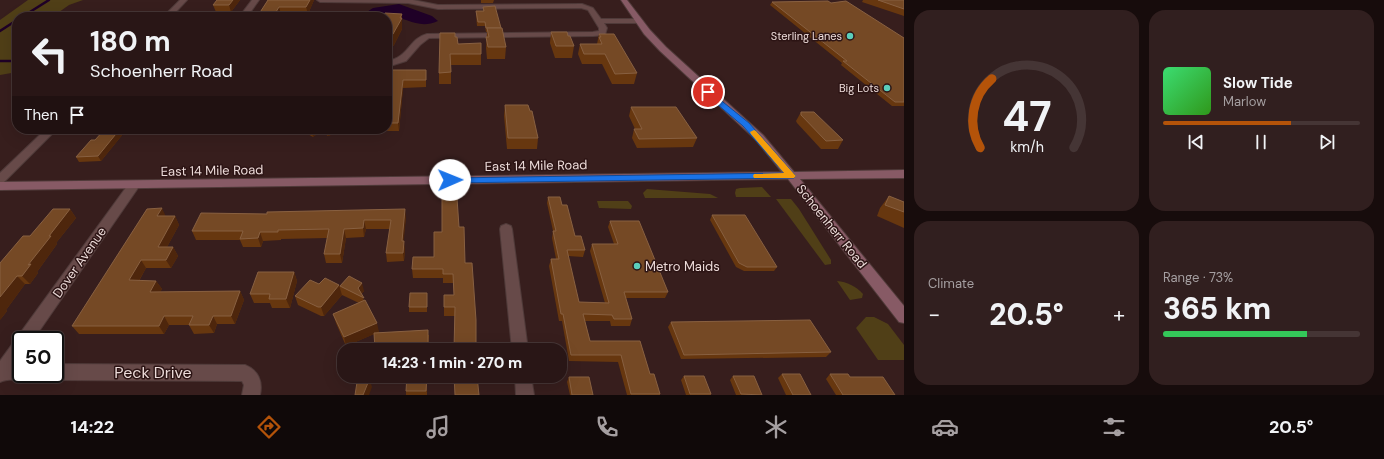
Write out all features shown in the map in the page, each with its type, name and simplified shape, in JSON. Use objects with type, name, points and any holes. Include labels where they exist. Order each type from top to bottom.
[{"type":"main road","name":"Schoenherr Road","points":[[624,0],[637,19],[662,49],[754,133],[791,176],[904,317]]},
{"type":"main road","name":"East 14 Mile Road","points":[[0,186],[904,174]]},
{"type":"street","points":[[172,12],[184,0]]},
{"type":"street","points":[[247,12],[256,0]]},
{"type":"street","points":[[320,0],[408,1],[438,7],[582,6],[591,10],[598,19],[603,31],[598,34],[427,36],[422,39],[405,59],[392,63]]},
{"type":"street","points":[[598,19],[637,19]]},
{"type":"street","points":[[0,179],[47,134]]},
{"type":"street","name":"Dover Avenue","points":[[30,331],[134,185]]},
{"type":"street","points":[[506,229],[519,343]]},
{"type":"street","points":[[1,373],[12,358]]},
{"type":"street","points":[[1,373],[12,372]]},
{"type":"street","name":"Peck Drive","points":[[64,372],[237,372],[245,373],[250,376],[254,383],[252,395]]},
{"type":"street","points":[[524,383],[525,395]]},
{"type":"shaded area","points":[[28,0],[83,0],[69,5],[59,12],[12,12],[12,73],[0,75],[0,20]]},
{"type":"shaded area","points":[[399,4],[432,16],[438,21],[419,24],[392,18],[392,12],[367,12],[373,8]]},
{"type":"shaded area","points":[[762,187],[771,197],[736,197],[736,189]]},
{"type":"shaded area","points":[[647,189],[710,194],[718,198],[645,198],[643,193]]},
{"type":"shaded area","points":[[776,199],[791,199],[799,209],[831,260],[831,264],[825,265]]},
{"type":"shaded area","points":[[597,201],[628,201],[632,206],[631,209],[599,208]]},
{"type":"shaded area","points":[[837,281],[848,283],[860,291],[863,294],[862,298],[850,300]]},
{"type":"shaded area","points":[[866,317],[874,317],[888,324],[904,345],[904,360],[878,360],[856,328]]},
{"type":"building","points":[[217,0],[233,0],[229,5],[213,5]]},
{"type":"building","points":[[268,0],[310,0],[306,7],[279,7],[276,12],[260,12]]},
{"type":"building","points":[[878,0],[904,0],[904,9]]},
{"type":"building","points":[[828,1],[831,3],[846,1],[904,38],[904,102],[895,102],[843,61],[847,61],[772,2]]},
{"type":"building","points":[[495,6],[501,28],[486,28],[485,22],[478,22],[476,11],[484,11],[483,7]]},
{"type":"building","points":[[392,13],[402,14],[400,18],[402,18],[392,35]]},
{"type":"building","points":[[487,28],[502,28],[506,47],[488,47],[486,37],[489,37]]},
{"type":"building","points":[[551,32],[567,32],[574,46],[556,46]]},
{"type":"building","points":[[440,33],[455,33],[458,44],[481,43],[481,54],[450,54],[451,72],[439,73]]},
{"type":"building","points":[[599,34],[614,34],[637,73],[615,74],[605,54],[584,54],[580,44],[602,44]]},
{"type":"building","points":[[392,70],[426,70],[426,80],[403,80],[398,123],[392,123]]},
{"type":"building","points":[[505,105],[528,105],[530,111],[532,111],[538,138],[508,138]]},
{"type":"building","points":[[631,107],[676,107],[697,138],[639,139],[634,129],[642,129]]},
{"type":"building","points":[[801,112],[814,112],[843,140],[826,141],[801,115]]},
{"type":"building","points":[[100,134],[116,134],[98,156],[76,157],[91,140],[95,140]]},
{"type":"building","points":[[889,196],[904,202],[904,212],[885,205]]},
{"type":"building","points":[[548,197],[560,197],[562,205],[567,205],[575,236],[581,236],[585,250],[567,250],[579,302],[609,303],[592,244],[618,244],[610,221],[639,221],[668,292],[624,292],[632,319],[614,319],[612,315],[583,314],[590,341],[640,341],[650,374],[654,374],[660,394],[631,394],[621,355],[571,355],[563,314],[561,314],[551,259],[559,259],[553,231],[556,231]]},
{"type":"building","points":[[442,198],[457,198],[459,227],[464,227],[465,263],[472,263],[476,343],[454,343],[455,307],[444,307],[444,295],[454,295],[453,274],[443,274],[443,269],[412,269],[413,257],[434,257],[434,232],[442,232]]},
{"type":"building","points":[[162,208],[157,216],[175,216],[158,247],[173,247],[166,260],[141,260],[129,280],[156,281],[150,292],[240,291],[231,316],[213,316],[209,325],[189,325],[193,316],[164,316],[159,326],[72,326],[147,209]]},
{"type":"building","points":[[53,209],[70,209],[28,265],[31,264],[22,276],[17,276],[0,297],[0,263],[23,236],[30,236]]},
{"type":"building","points":[[405,209],[402,241],[404,241],[403,253],[386,253],[391,220],[364,220],[363,228],[344,229],[340,254],[324,254],[329,229],[278,230],[278,232],[260,232],[258,238],[240,239],[243,231],[192,231],[201,213],[267,214],[267,212]]},
{"type":"building","points":[[712,215],[745,215],[777,267],[747,267],[739,263]]},
{"type":"building","points":[[258,272],[294,272],[286,299],[269,299],[270,294],[250,294]]},
{"type":"building","points":[[349,276],[362,283],[358,288],[364,298],[340,286]]},
{"type":"building","points":[[325,278],[339,285],[321,307],[295,296],[310,280],[319,284]]},
{"type":"building","points":[[410,293],[427,293],[427,307],[409,307]]},
{"type":"building","points":[[365,300],[377,323],[344,337],[333,314]]},
{"type":"building","points":[[810,320],[831,352],[684,355],[671,322]]},
{"type":"building","points":[[428,330],[428,343],[375,343],[374,333]]},
{"type":"building","points":[[782,374],[800,374],[811,395],[793,395]]},
{"type":"building","points":[[830,374],[848,374],[850,377],[883,377],[895,395],[843,395]]},
{"type":"building","points":[[684,376],[704,376],[711,394],[690,394]]},
{"type":"building","points":[[733,376],[754,376],[762,395],[741,394]]},
{"type":"building","points":[[569,377],[589,377],[593,395],[572,395]]},
{"type":"building","points":[[357,383],[368,383],[363,395],[355,395]]},
{"type":"building","points":[[407,383],[427,383],[426,391],[406,391]]},
{"type":"building","points":[[454,383],[478,383],[479,395],[455,395]]},
{"type":"waterway","points":[[30,12],[49,0]]},
{"type":"waterway","points":[[0,31],[12,23]]},
{"type":"waterway","points":[[0,61],[12,61]]},
{"type":"slow traffic","points":[[754,132],[791,176],[757,176]]},
{"type":"place","name":"Sterling Lanes","points":[[850,36]]},
{"type":"place","name":"Big Lots","points":[[887,88]]},
{"type":"place","name":"Metro Maids","points":[[637,266]]},
{"type":"route","points":[[450,180],[791,176],[759,137],[708,92]]}]
